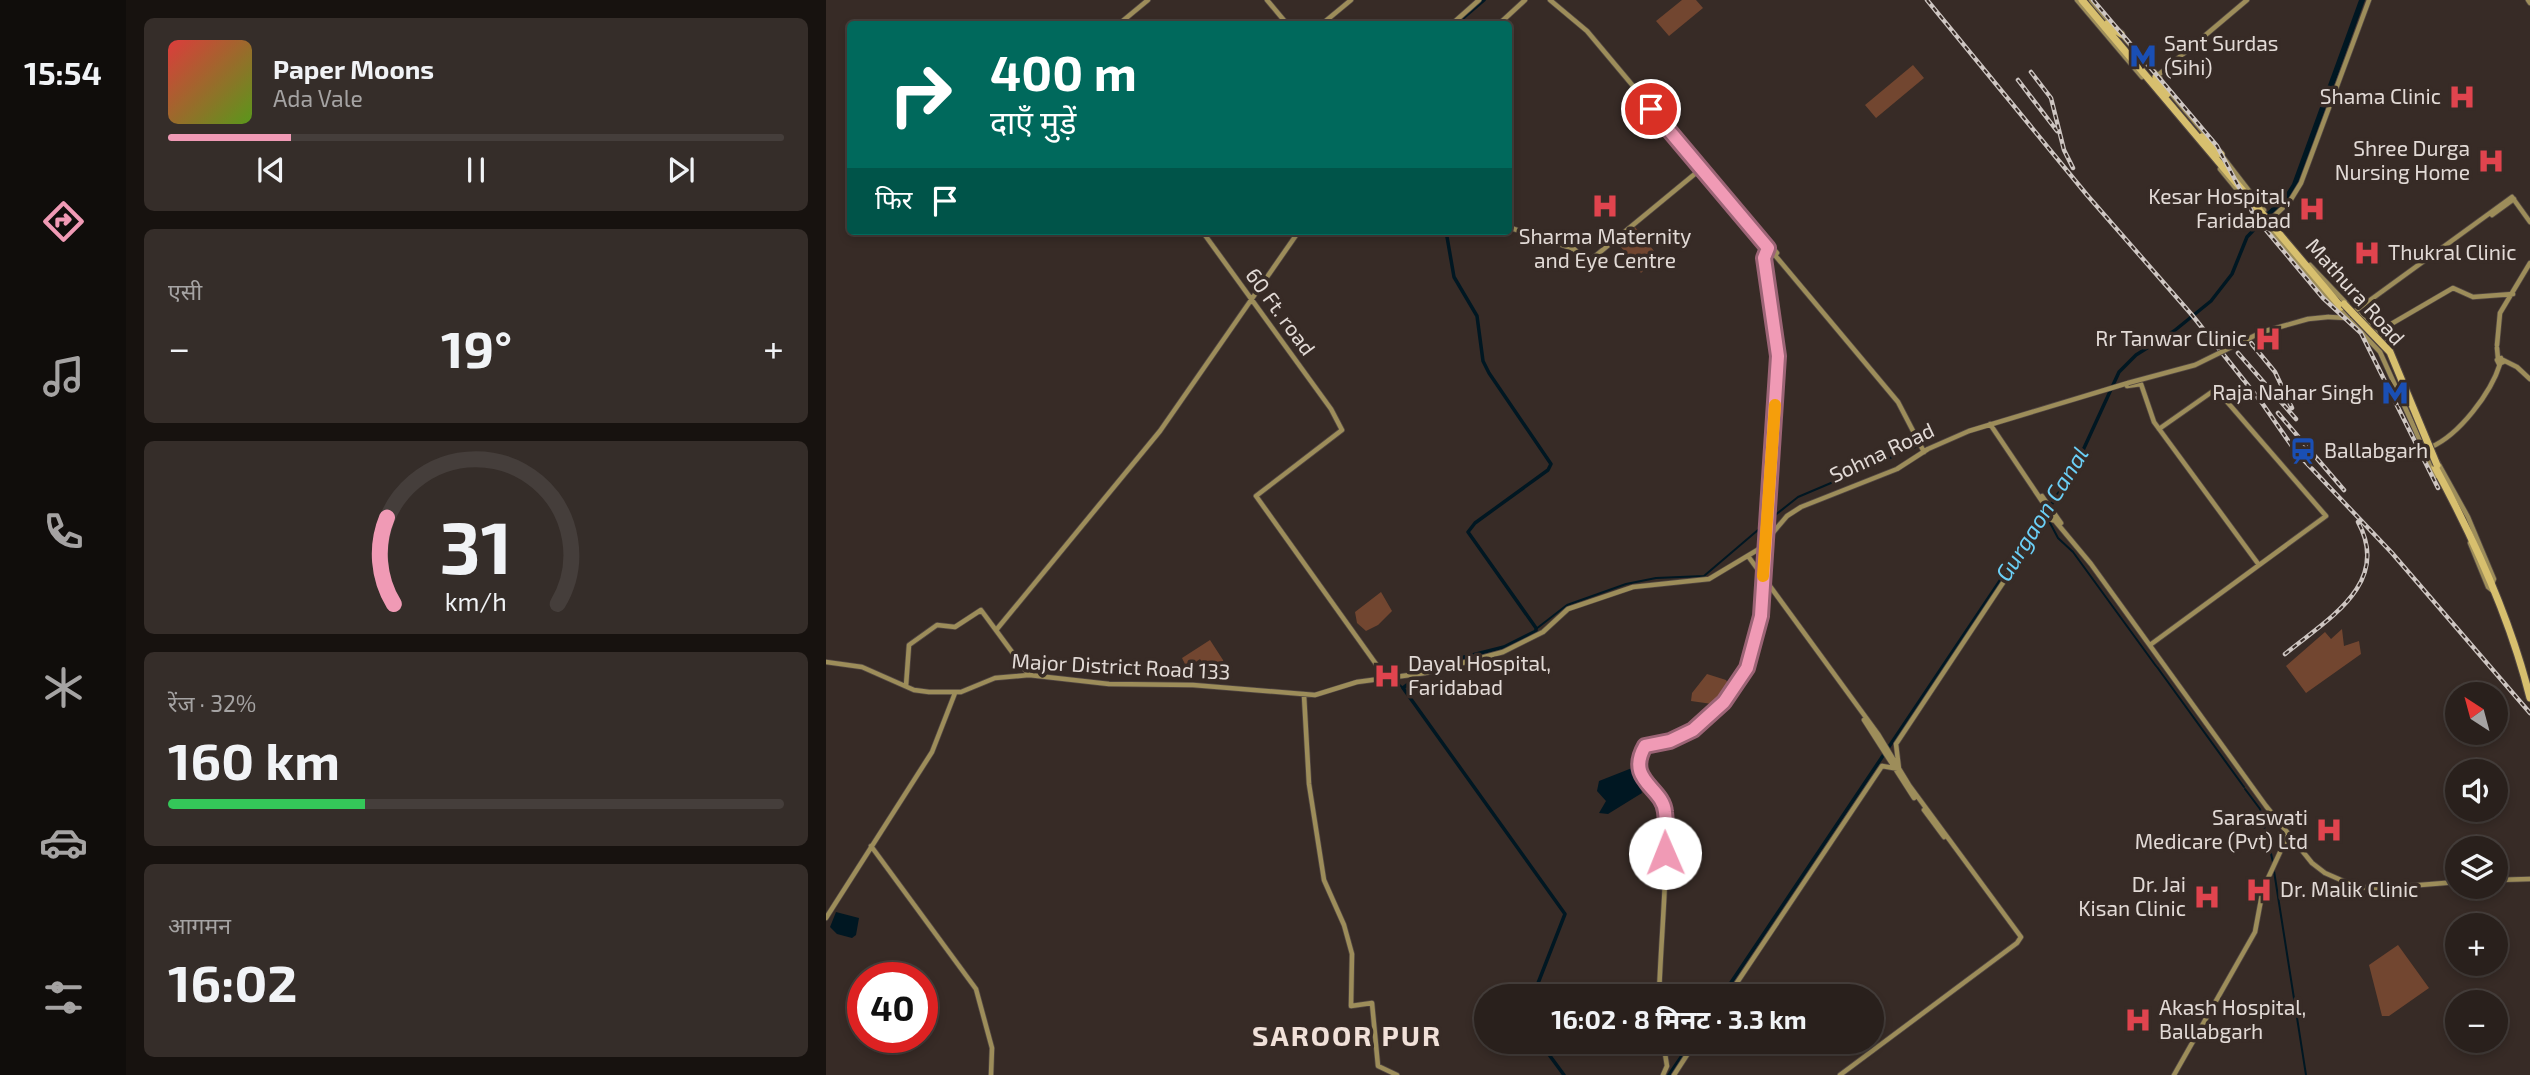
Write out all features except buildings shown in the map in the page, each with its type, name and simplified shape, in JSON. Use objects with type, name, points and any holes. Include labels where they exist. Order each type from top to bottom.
[{"type":"highway","points":[[2084,0],[2121,34]]},
{"type":"highway","name":"Mathura Road","points":[[2084,0],[2345,312],[2388,355],[2436,466],[2475,535],[2494,590]]},
{"type":"highway","name":"Mathura Road","points":[[2106,22],[2156,77],[2168,96],[2266,218]]},
{"type":"highway","points":[[2202,136],[2221,154]]},
{"type":"highway","points":[[2227,163],[2233,175]]},
{"type":"highway","name":"Mathura Road","points":[[2465,520],[2494,590]]},
{"type":"highway","points":[[2494,590],[2530,688]]},
{"type":"highway","points":[[2494,590],[2530,698]]},
{"type":"street","points":[[1123,21],[1148,0]]},
{"type":"street","points":[[1268,0],[1286,21]]},
{"type":"street","points":[[1326,21],[1351,0]]},
{"type":"street","points":[[1455,21],[1479,0]]},
{"type":"street","points":[[1502,21],[1525,0]]},
{"type":"street","points":[[1552,0],[1589,30],[1898,402],[1924,449]]},
{"type":"street","points":[[2156,77],[2247,0]]},
{"type":"street","points":[[2368,0],[2348,43],[2302,178],[2282,209],[2266,218],[2332,303],[2345,312],[2384,357],[2424,453],[2465,520]]},
{"type":"street","name":"Mathura Road","points":[[2121,34],[2221,154],[2266,218]]},
{"type":"street","points":[[1512,228],[1574,249],[1588,262],[1702,167]]},
{"type":"street","points":[[2345,312],[2356,313],[2513,198],[2530,222]]},
{"type":"street","name":"60 Ft. road","points":[[1205,235],[1331,411],[1342,432],[1256,496],[1386,678]]},
{"type":"street","points":[[997,629],[1163,428],[1296,235]]},
{"type":"street","points":[[1660,984],[1665,915],[1665,813],[1643,779],[1640,756],[1645,746],[1670,741],[1693,730],[1735,687],[1747,668],[1758,629],[1778,356],[1764,258],[1769,247]]},
{"type":"street","points":[[2431,446],[2446,438],[2478,402],[2493,380],[2500,361],[2500,317],[2530,264]]},
{"type":"street","points":[[2363,333],[2373,327],[2386,326],[2450,287],[2472,295],[2512,294]]},
{"type":"street","points":[[2330,316],[2332,303]]},
{"type":"street","points":[[2125,384],[2195,365],[2262,332],[2308,319],[2345,312],[2356,313],[2373,327],[2394,355],[2465,520]]},
{"type":"street","points":[[2355,326],[2363,318]]},
{"type":"street","points":[[2500,361],[2517,367],[2530,380]]},
{"type":"street","points":[[2125,384],[2141,384],[2159,429],[2259,565]]},
{"type":"street","name":"Sohna Road","points":[[1421,674],[1503,652],[1545,630],[1566,610],[1635,586],[1709,579],[1747,557],[1795,510],[1898,468],[1924,449],[1990,424],[2125,384]]},
{"type":"street","points":[[2150,645],[2326,514],[2216,389],[2159,429]]},
{"type":"street","points":[[1990,424],[2047,504],[2049,514],[2059,522],[2288,835],[2319,872],[2357,887],[2445,884]]},
{"type":"street","points":[[2049,514],[2059,522]]},
{"type":"street","points":[[1897,770],[1896,744],[2049,514]]},
{"type":"street","points":[[1747,557],[2019,937],[1842,1074]]},
{"type":"street","points":[[906,686],[908,647],[935,626],[955,627],[983,610],[1029,675]]},
{"type":"street","name":"Major District Road 133","points":[[826,662],[862,667],[925,692],[955,693],[971,690],[995,678],[1029,675],[1101,683],[1196,685],[1304,695],[1386,678],[1421,674]]},
{"type":"street","points":[[826,918],[932,752],[955,693]]},
{"type":"street","points":[[1304,695],[1310,789],[1318,823],[1324,880],[1352,950],[1351,1006],[1372,1003],[1378,1075]]},
{"type":"street","points":[[1736,984],[1882,766],[1888,765],[1897,770]]},
{"type":"street","points":[[2174,1075],[2255,932],[2259,903],[2288,835]]},
{"type":"street","points":[[871,846],[976,989],[992,1046],[991,1075]]},
{"type":"street","points":[[2508,878],[2530,877]]},
{"type":"street","points":[[1663,1075],[1667,1066],[1665,1054]]},
{"type":"street","points":[[1674,1075],[1688,1054]]},
{"type":"street","points":[[1379,1067],[1396,1075]]},
{"type":"shaded area","points":[[1682,0],[1696,0],[1703,8],[1669,36],[1656,21]]},
{"type":"shaded area","points":[[1913,65],[1924,78],[1876,118],[1865,105]]},
{"type":"shaded area","points":[[1635,227],[1658,256],[1641,273],[1617,242]]},
{"type":"shaded area","points":[[1381,592],[1392,611],[1378,625],[1366,631],[1357,623],[1355,612]]},
{"type":"shaded area","points":[[2342,629],[2344,646],[2359,641],[2361,654],[2306,693],[2286,666],[2325,632],[2331,639]]},
{"type":"shaded area","points":[[1210,640],[1223,660],[1226,672],[1214,678],[1200,659],[1187,668],[1182,658]]},
{"type":"shaded area","points":[[1707,674],[1726,680],[1729,685],[1712,704],[1691,701],[1692,693]]},
{"type":"shaded area","points":[[2398,945],[2429,988],[2389,1016],[2382,1016],[2369,965]]},
{"type":"water","points":[[2359,0],[2365,0],[2299,182],[2288,199],[2264,223],[2260,219],[2285,195],[2292,184]]},
{"type":"water","points":[[1632,768],[1636,770],[1642,793],[1608,814],[1599,813],[1606,801],[1597,791],[1599,781]]},
{"type":"water","points":[[836,912],[859,918],[856,935],[852,938],[837,934],[830,927]]},
{"type":"waterway","points":[[1460,21],[1484,0]]},
{"type":"waterway","name":"Gurgaon Canal","points":[[1730,984],[2073,472],[2119,372],[2136,355],[2174,331],[2211,301],[2232,274],[2247,237],[2264,219]]},
{"type":"waterway","points":[[1447,235],[1454,277],[1477,316],[1483,361],[1551,464],[1548,470],[1475,523],[1468,532],[1536,631],[1504,647],[1421,668],[1416,678],[1403,688],[1565,914],[1538,984]]},
{"type":"waterway","points":[[1769,520],[1798,497],[1918,446]]},
{"type":"waterway","points":[[2049,521],[2058,538],[2073,552],[2156,666]]},
{"type":"waterway","points":[[1536,629],[1567,605],[1626,584],[1656,578],[1704,576],[1765,524]]},
{"type":"waterway","points":[[2157,667],[2244,787]]},
{"type":"waterway","points":[[1394,680],[1403,688]]},
{"type":"waterway","points":[[2245,789],[2260,809],[2273,862]]},
{"type":"waterway","points":[[2274,871],[2306,1075]]},
{"type":"waterway","points":[[1549,1054],[1564,1075]]},
{"type":"waterway","name":"Gurgaon Canal","points":[[1669,1075],[1683,1054]]},
{"type":"railway","points":[[1927,0],[2087,195],[2192,315],[2262,403],[2296,452],[2392,553],[2530,713]]},
{"type":"railway","points":[[2093,0],[2217,146],[2255,217],[2323,298],[2361,333],[2438,488]]},
{"type":"railway","points":[[2031,72],[2051,98],[2064,150],[2073,168]]},
{"type":"railway","points":[[2018,80],[2057,131]]},
{"type":"railway","points":[[2251,343],[2275,372],[2292,408]]},
{"type":"railway","points":[[2238,353],[2296,419]]},
{"type":"railway","points":[[2278,413],[2344,490]]},
{"type":"railway","points":[[2285,654],[2335,614],[2361,582],[2367,564],[2366,544],[2358,522]]},
{"type":"slow traffic","points":[[1763,576],[1775,405]]},
{"type":"place","name":"Sant Surdas (Sihi)","points":[[2143,56]]},
{"type":"place","name":"Shama Clinic","points":[[2462,97]]},
{"type":"place","name":"Shree Durga Nursing Home","points":[[2491,161]]},
{"type":"place","name":"Sharma Maternity and Eye Centre","points":[[1605,206]]},
{"type":"place","name":"Kesar Hospital, Faridabad","points":[[2312,209]]},
{"type":"place","name":"Thukral Clinic","points":[[2367,253]]},
{"type":"place","name":"Rr Tanwar Clinic","points":[[2268,339]]},
{"type":"place","name":"Raja Nahar Singh","points":[[2395,393]]},
{"type":"place","name":"Ballabgarh","points":[[2303,451]]},
{"type":"place","name":"Dayal Hospital, Faridabad","points":[[1387,676]]},
{"type":"place","name":"Saraswati Medicare (Pvt) Ltd","points":[[2329,830]]},
{"type":"place","name":"Dr. Malik Clinic","points":[[2259,890]]},
{"type":"place","name":"Dr. Jai Kisan Clinic","points":[[2207,897]]},
{"type":"place","name":"Akash Hospital, Ballabgarh","points":[[2138,1020]]},
{"type":"district","name":"SAROOR PUR","points":[[1347,1036]]},
{"type":"route","points":[[1651,109],[1768,248],[1764,258],[1778,356],[1761,616],[1747,668],[1724,702],[1700,725],[1670,741],[1658,741],[1645,746],[1640,756],[1643,779],[1665,810],[1665,853]]}]
